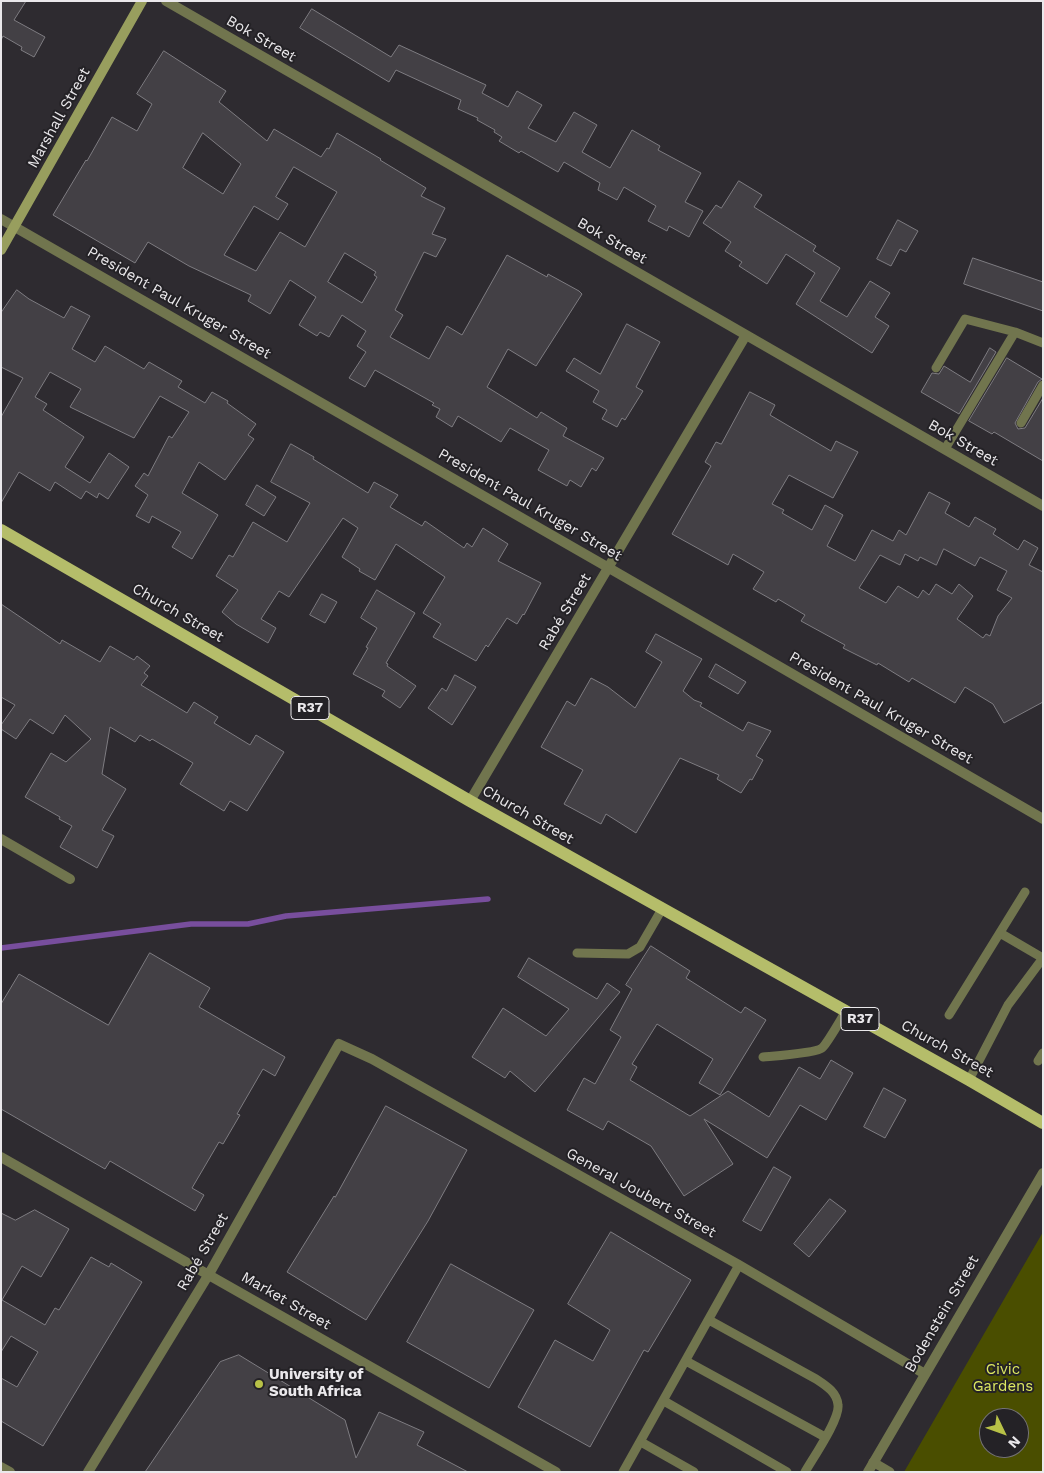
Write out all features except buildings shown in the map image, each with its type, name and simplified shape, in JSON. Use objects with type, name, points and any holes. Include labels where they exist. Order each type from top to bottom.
[{"type":"main road","name":"Church Street","points":[[1,530],[620,886],[1043,1123]]},
{"type":"street","name":"Marshall Street","points":[[1,250],[142,1]]},
{"type":"street","name":"Bok Street","points":[[166,1],[1043,506]]},
{"type":"street","name":"President Paul Kruger Street","points":[[1,219],[1043,819]]},
{"type":"street","name":"Rabé Street","points":[[470,800],[746,335]]},
{"type":"street","points":[[1,839],[70,879]]},
{"type":"street","name":"Rabé Street","points":[[88,1472],[209,1274],[339,1044]]},
{"type":"street","name":"General Joubert Street","points":[[339,1044],[372,1058],[739,1265],[924,1374]]},
{"type":"street","name":"Market Street","points":[[1,1157],[556,1472]]},
{"type":"street","name":"Bodenstein Street","points":[[868,1472],[1043,1173]]},
{"type":"street","points":[[1,1467],[10,1472]]},
{"type":"lane","points":[[936,368],[965,319],[1015,332],[1043,343]]},
{"type":"lane","points":[[944,449],[1015,332]]},
{"type":"lane","points":[[1021,423],[1043,385]]},
{"type":"lane","points":[[950,1015],[1025,892]]},
{"type":"lane","points":[[577,953],[628,954],[640,947],[662,909]]},
{"type":"lane","points":[[968,1080],[1008,1005],[1043,958],[1000,933]]},
{"type":"lane","points":[[763,1057],[805,1051],[813,1052],[822,1049],[846,1011]]},
{"type":"lane","points":[[623,1472],[739,1265]]},
{"type":"lane","points":[[708,1320],[816,1379],[830,1389],[836,1398],[838,1406],[835,1418],[805,1472]]},
{"type":"lane","points":[[686,1361],[826,1437]]},
{"type":"lane","points":[[664,1401],[787,1472]]},
{"type":"lane","points":[[641,1442],[694,1472]]},
{"type":"lane","points":[[873,1462],[890,1472]]},
{"type":"green space","name":"Civic Gardens","points":[[1043,1232],[1043,1472],[904,1472]]},
{"type":"waterway","points":[[1,948],[191,924],[248,924],[286,916],[488,899]]},
{"type":"place","name":"University of South Africa","points":[[259,1384]]}]
